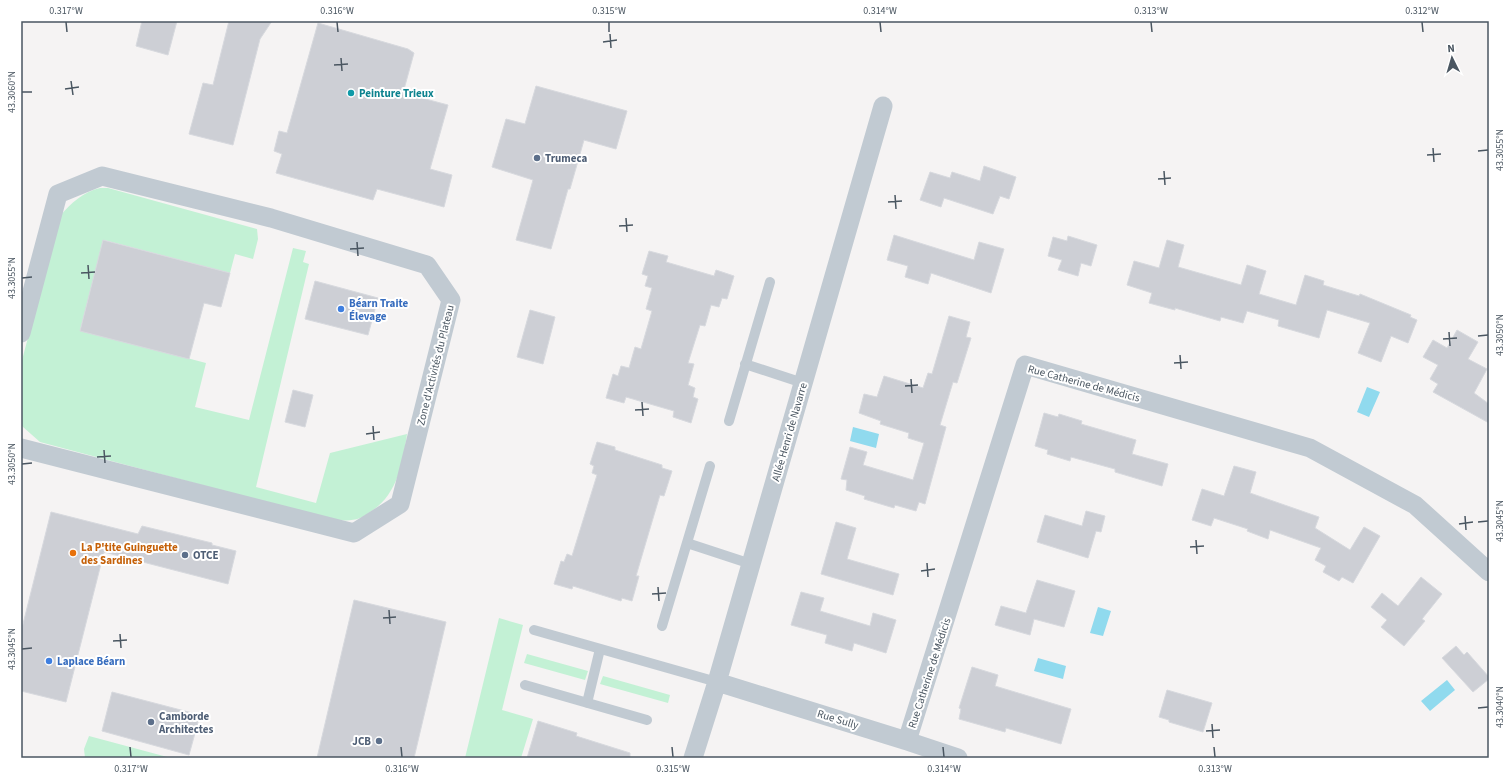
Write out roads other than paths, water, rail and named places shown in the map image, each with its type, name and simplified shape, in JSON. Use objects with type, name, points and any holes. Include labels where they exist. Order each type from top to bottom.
[{"type":"street","name":"Allée Henri de Navarre","points":[[693,758],[717,682],[883,106]]},
{"type":"street","name":"Zone d'Activités du Plateau","points":[[21,334],[58,194],[102,176],[271,218],[427,264],[451,300],[400,504],[354,533],[21,448]]},
{"type":"street","name":"Rue Catherine de Médicis","points":[[907,741],[1025,365],[1310,448],[1415,505],[1489,572]]},
{"type":"street","name":"Rue Sully","points":[[717,682],[958,758]]},
{"type":"lane","points":[[729,421],[770,282]]},
{"type":"lane","points":[[745,364],[803,383]]},
{"type":"lane","points":[[662,626],[710,466]]},
{"type":"lane","points":[[687,543],[751,564]]},
{"type":"lane","points":[[534,630],[717,682]]},
{"type":"lane","points":[[587,703],[600,648]]},
{"type":"lane","points":[[525,685],[647,720]]},
{"type":"water","points":[[1367,387],[1380,392],[1369,417],[1357,412]]},
{"type":"water","points":[[853,427],[879,434],[876,448],[850,441]]},
{"type":"water","points":[[1098,607],[1111,611],[1103,636],[1090,633]]},
{"type":"water","points":[[1038,658],[1066,666],[1063,679],[1034,671]]},
{"type":"water","points":[[1447,680],[1455,690],[1430,711],[1421,701]]},
{"type":"place","name":"Peinture Trieux","points":[[351,93]]},
{"type":"place","name":"Trumeca","points":[[537,158]]},
{"type":"place","name":"Béarn Traite Élevage","points":[[341,309]]},
{"type":"place","name":"La P'tite Guinguette des Sardines","points":[[73,553]]},
{"type":"place","name":"OTCE","points":[[185,555]]},
{"type":"place","name":"Laplace Béarn","points":[[49,661]]},
{"type":"place","name":"Camborde Architectes","points":[[151,722]]},
{"type":"place","name":"JCB","points":[[379,741]]}]
